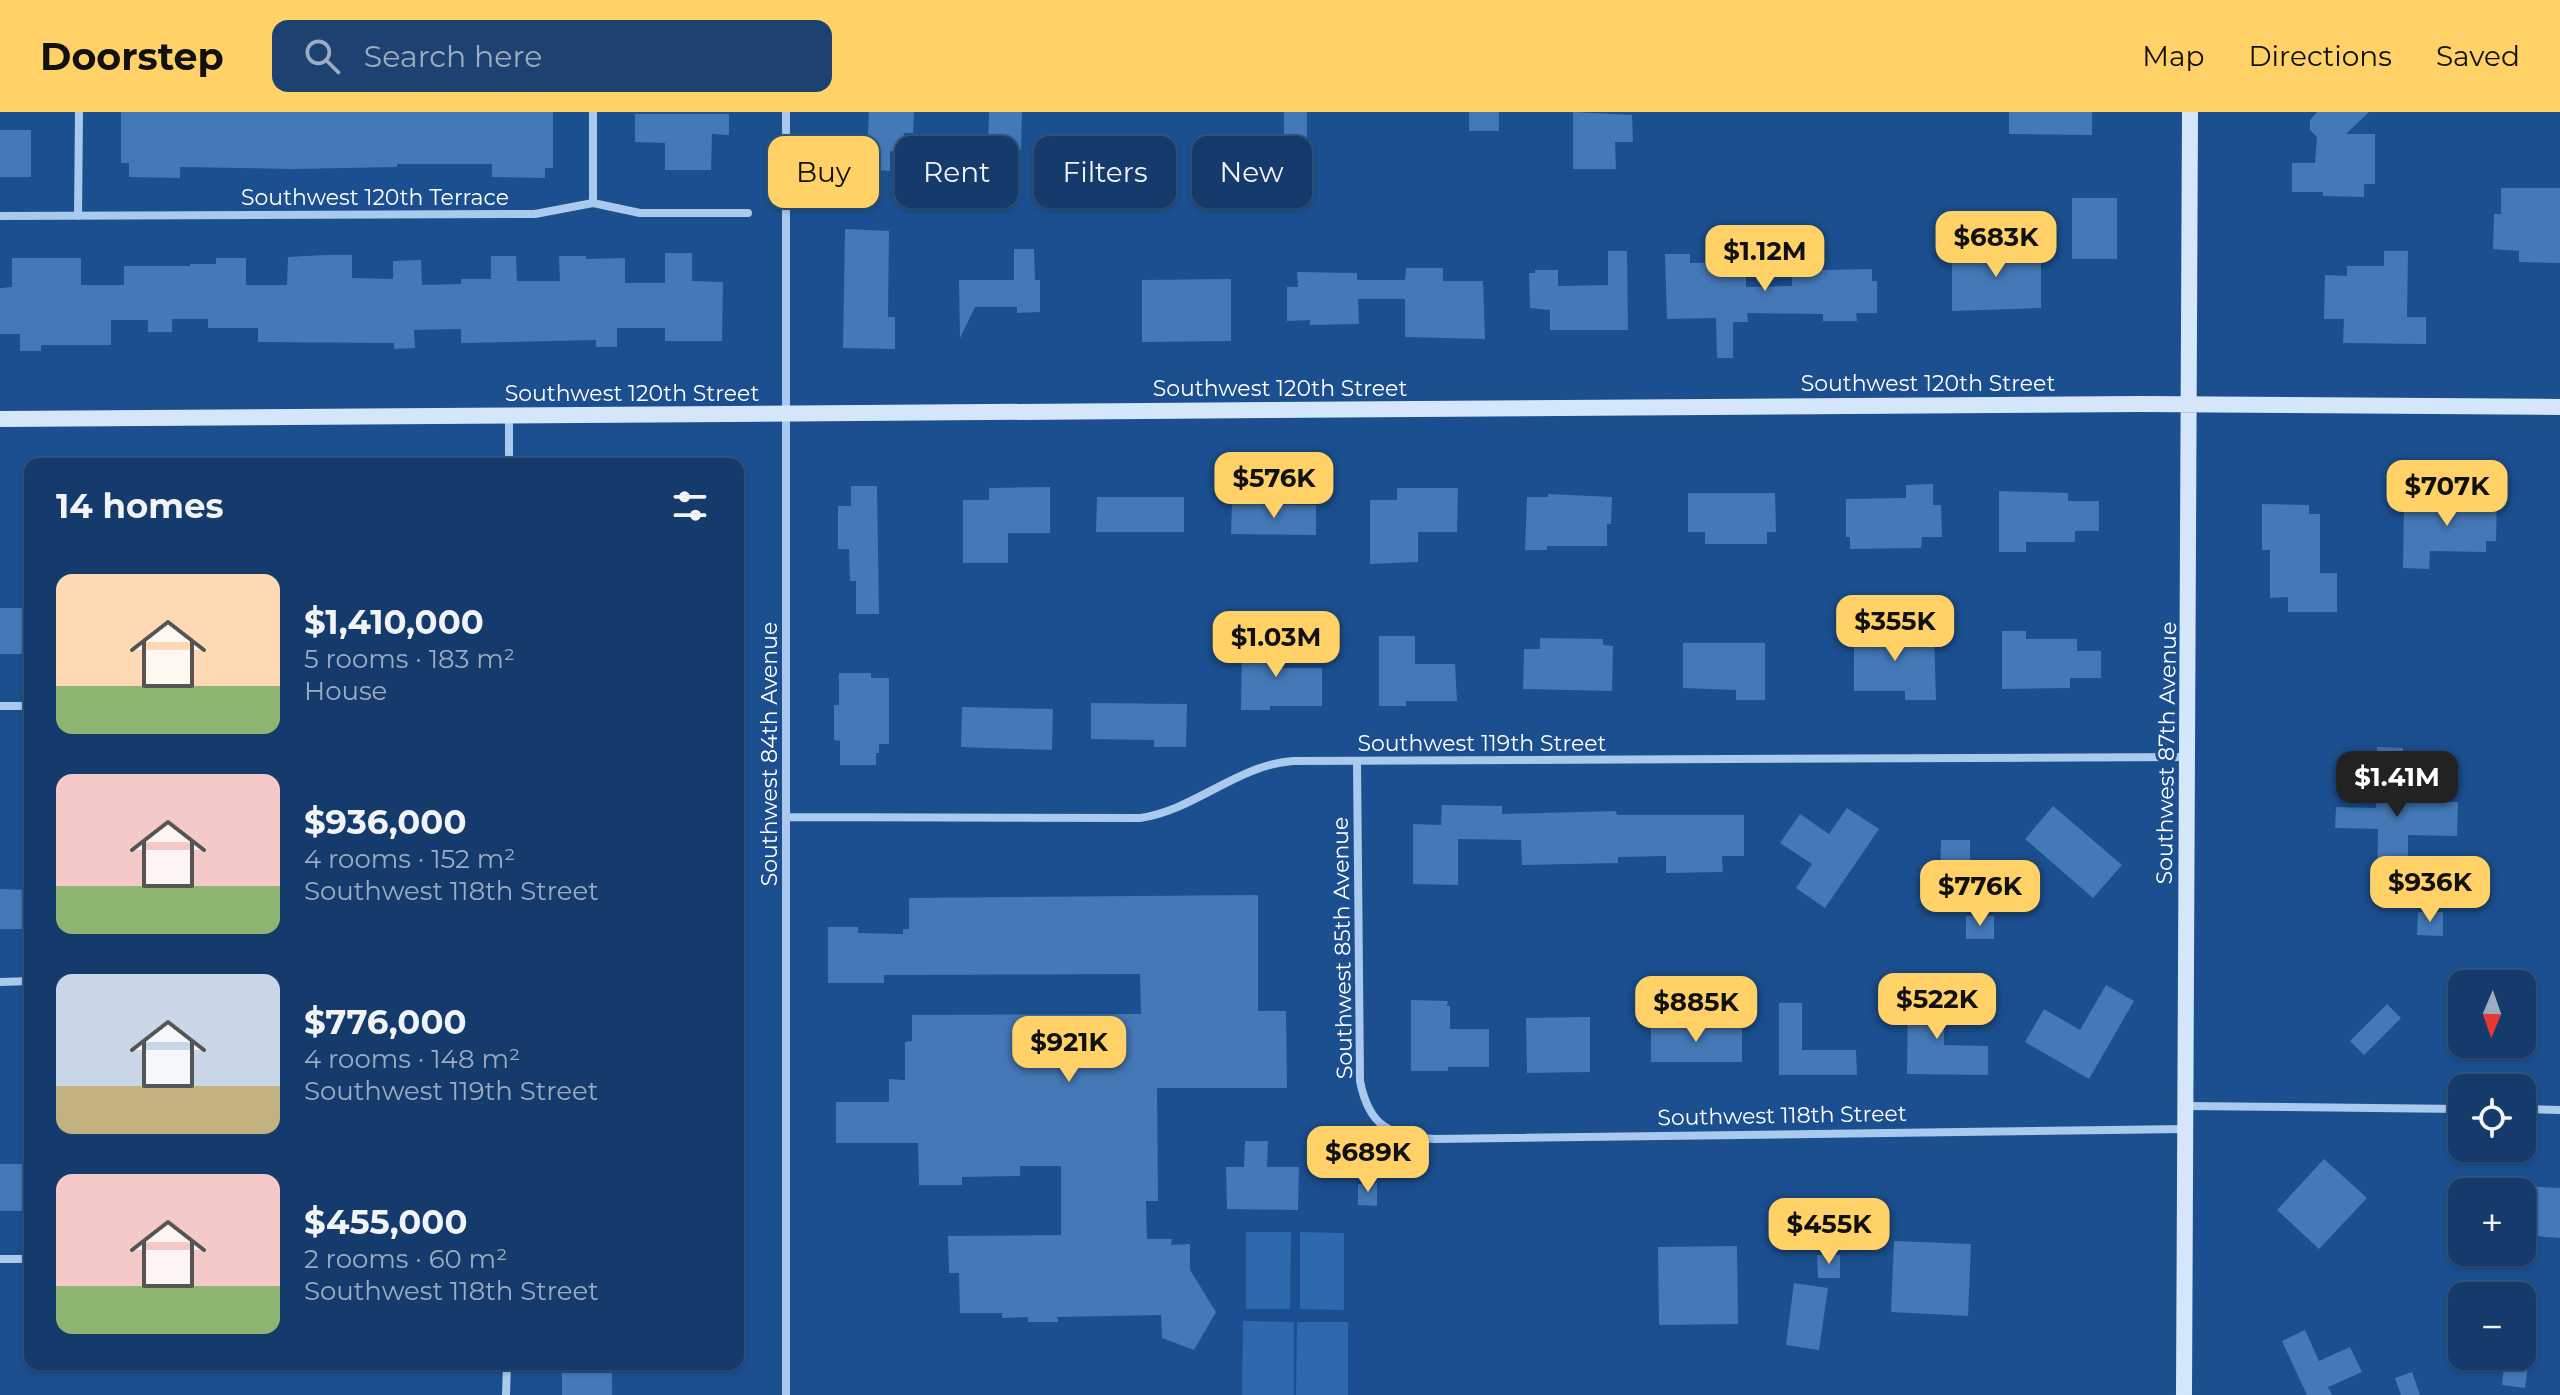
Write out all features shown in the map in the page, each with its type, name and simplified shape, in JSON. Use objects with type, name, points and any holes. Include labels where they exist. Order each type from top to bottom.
[{"type":"street","points":[[78,216],[79,112]]},
{"type":"street","points":[[593,112],[593,203]]},
{"type":"street","name":"Southwest 84th Avenue","points":[[786,112],[786,1395]]},
{"type":"street","name":"Southwest 87th Avenue","points":[[2184,1395],[2190,112]]},
{"type":"street","name":"Southwest 120th Terrace","points":[[0,216],[535,214],[593,203],[640,213],[748,213]]},
{"type":"street","name":"Southwest 120th Street","points":[[0,419],[2190,404],[2560,407]]},
{"type":"street","points":[[509,416],[509,458]]},
{"type":"street","points":[[0,706],[24,706]]},
{"type":"street","name":"Southwest 119th Street","points":[[787,817],[1140,818],[1171,812],[1249,772],[1293,761],[2188,757]]},
{"type":"street","name":"Southwest 85th Avenue","points":[[1357,762],[1360,1081],[1368,1108],[1382,1126]]},
{"type":"street","points":[[0,982],[24,981]]},
{"type":"street","points":[[2185,1106],[2448,1109]]},
{"type":"street","points":[[2536,1109],[2560,1110]]},
{"type":"street","name":"Southwest 118th Street","points":[[1382,1126],[1404,1136],[1434,1139],[2185,1129]]},
{"type":"street","points":[[0,1259],[24,1259]]},
{"type":"street","points":[[506,1395],[507,1370]]},
{"type":"shaded area","points":[[1246,1232],[1291,1232],[1290,1309],[1246,1309]]},
{"type":"shaded area","points":[[1300,1232],[1344,1233],[1344,1310],[1300,1309]]},
{"type":"shaded area","points":[[1243,1321],[1294,1322],[1294,1395],[1242,1395]]},
{"type":"shaded area","points":[[1297,1322],[1348,1322],[1348,1395],[1296,1395]]},
{"type":"building","points":[[121,112],[553,112],[553,168],[545,168],[545,178],[492,177],[492,164],[293,169],[180,167],[180,178],[129,177],[129,163],[121,163]]},
{"type":"building","points":[[869,112],[914,112],[913,133],[895,136],[895,151],[890,151],[890,171],[879,171],[879,136],[868,136]]},
{"type":"building","points":[[989,112],[1022,112],[1021,150],[1018,150],[1018,136],[988,136]]},
{"type":"building","points":[[1284,112],[1307,112],[1307,136],[1284,136]]},
{"type":"building","points":[[1469,112],[1499,112],[1499,131],[1469,131]]},
{"type":"building","points":[[1573,112],[1632,115],[1633,142],[1615,142],[1616,169],[1573,169]]},
{"type":"building","points":[[2009,112],[2092,112],[2092,135],[2009,134]]},
{"type":"building","points":[[2317,112],[2369,112],[2346,134],[2375,134],[2375,184],[2364,184],[2364,197],[2292,192],[2292,163],[2315,163],[2317,137],[2310,130],[2310,120]]},
{"type":"building","points":[[635,114],[729,114],[729,135],[712,134],[711,170],[665,170],[665,143],[635,142]]},
{"type":"building","points":[[0,130],[31,130],[31,177],[0,177]]},
{"type":"building","points":[[2501,188],[2560,188],[2560,263],[2519,262],[2519,251],[2493,249],[2494,214],[2501,214]]},
{"type":"building","points":[[2072,198],[2117,198],[2117,259],[2072,259]]},
{"type":"building","points":[[845,229],[889,231],[888,317],[895,317],[895,349],[843,348]]},
{"type":"building","points":[[1952,243],[1974,243],[1974,252],[2021,251],[2021,247],[2041,246],[2041,308],[1952,311]]},
{"type":"building","points":[[1792,245],[1822,245],[1822,270],[1872,269],[1872,281],[1877,281],[1877,313],[1856,313],[1857,321],[1823,321],[1823,314],[1747,313],[1748,322],[1733,322],[1733,358],[1717,358],[1716,318],[1667,319],[1665,254],[1690,254],[1690,263],[1746,262],[1746,287],[1792,286]]},
{"type":"building","points":[[1014,249],[1034,249],[1035,280],[1040,280],[1040,312],[1017,313],[1017,307],[975,307],[960,338],[959,280],[1014,280]]},
{"type":"building","points":[[1608,251],[1627,251],[1628,330],[1550,330],[1550,310],[1530,308],[1529,273],[1558,270],[1558,286],[1608,285]]},
{"type":"building","points":[[2384,251],[2408,251],[2407,317],[2426,317],[2426,344],[2343,343],[2344,319],[2324,319],[2325,275],[2347,276],[2347,266],[2384,266]]},
{"type":"building","points":[[665,253],[692,253],[692,281],[723,282],[722,341],[665,341],[665,328],[617,328],[617,347],[596,347],[596,340],[461,343],[461,329],[414,330],[415,348],[394,349],[394,343],[258,342],[258,328],[208,328],[208,319],[172,319],[172,332],[148,332],[148,320],[111,320],[111,345],[41,345],[41,351],[20,351],[20,334],[0,334],[0,288],[12,287],[12,258],[81,258],[81,285],[124,285],[124,266],[190,266],[216,264],[216,258],[246,258],[246,285],[287,285],[288,257],[352,255],[352,278],[393,279],[393,261],[421,260],[422,285],[461,284],[461,279],[491,279],[491,256],[516,256],[517,281],[560,281],[559,256],[586,256],[586,259],[625,258],[625,283],[665,283]]},
{"type":"building","points":[[1406,268],[1443,268],[1443,281],[1483,281],[1485,339],[1405,337],[1405,299],[1358,299],[1359,324],[1310,325],[1310,320],[1287,321],[1287,287],[1298,287],[1297,272],[1357,273],[1357,280],[1405,280]]},
{"type":"building","points":[[1231,279],[1231,341],[1142,342],[1142,280]]},
{"type":"building","points":[[1933,484],[1933,505],[1941,505],[1942,537],[1922,537],[1921,548],[1850,549],[1850,537],[1846,537],[1846,499],[1906,498],[1906,485]]},
{"type":"building","points":[[851,486],[877,486],[879,614],[856,614],[856,581],[850,581],[849,549],[838,549],[838,506],[851,506]]},
{"type":"building","points":[[1050,487],[1050,533],[1008,533],[1008,563],[963,563],[963,500],[989,500],[989,488]]},
{"type":"building","points":[[1397,488],[1458,488],[1457,532],[1418,532],[1418,562],[1370,564],[1370,500],[1397,500]]},
{"type":"building","points":[[1999,491],[2068,493],[2068,501],[2099,501],[2099,531],[2075,531],[2075,542],[2026,542],[2026,552],[1999,552]]},
{"type":"building","points":[[1688,493],[1775,493],[1776,532],[1767,532],[1767,544],[1705,544],[1705,532],[1688,532]]},
{"type":"building","points":[[1548,494],[1612,497],[1607,546],[1547,546],[1547,550],[1525,550],[1527,497],[1548,497]]},
{"type":"building","points":[[2468,494],[2497,495],[2496,541],[2486,541],[2486,552],[2430,551],[2429,569],[2403,568],[2404,501],[2468,502]]},
{"type":"building","points":[[1097,497],[1184,497],[1184,532],[1096,532]]},
{"type":"building","points":[[1232,504],[1316,505],[1316,535],[1231,534]]},
{"type":"building","points":[[2262,504],[2309,505],[2309,514],[2320,514],[2320,573],[2337,573],[2337,612],[2288,612],[2288,597],[2270,598],[2270,550],[2262,550]]},
{"type":"building","points":[[0,608],[24,608],[24,654],[0,654]]},
{"type":"building","points":[[1854,625],[1881,625],[1881,633],[1934,633],[1936,700],[1905,700],[1905,691],[1854,691]]},
{"type":"building","points":[[2002,631],[2026,631],[2026,639],[2077,639],[2077,651],[2101,651],[2101,678],[2070,678],[2070,688],[2002,689]]},
{"type":"building","points":[[1379,636],[1415,636],[1415,664],[1455,664],[1457,701],[1406,701],[1406,706],[1379,706]]},
{"type":"building","points":[[1540,638],[1603,639],[1603,645],[1613,646],[1612,691],[1523,689],[1524,649],[1540,649]]},
{"type":"building","points":[[1242,639],[1282,640],[1282,668],[1322,668],[1322,706],[1270,706],[1270,710],[1241,710]]},
{"type":"building","points":[[1683,643],[1765,643],[1765,700],[1736,700],[1736,690],[1683,688]]},
{"type":"building","points":[[839,673],[871,673],[871,678],[889,678],[889,744],[879,744],[876,765],[840,765],[840,741],[834,740],[834,705],[839,705]]},
{"type":"building","points":[[1091,703],[1187,704],[1186,747],[1154,747],[1154,740],[1091,739]]},
{"type":"building","points":[[962,707],[1053,709],[1052,750],[961,747]]},
{"type":"building","points":[[2377,747],[2403,748],[2402,801],[2458,802],[2457,836],[2408,835],[2408,886],[2377,886],[2378,829],[2335,828],[2336,807],[2376,808]]},
{"type":"building","points":[[1442,805],[1502,806],[1502,814],[1616,811],[1617,815],[1744,815],[1744,856],[1722,856],[1723,872],[1666,873],[1666,856],[1618,857],[1618,863],[1522,865],[1521,840],[1458,839],[1458,885],[1413,884],[1413,824],[1441,825]]},
{"type":"building","points":[[2053,806],[2122,865],[2093,898],[2025,839]]},
{"type":"building","points":[[1847,808],[1879,829],[1825,908],[1796,888],[1812,864],[1780,843],[1800,814],[1829,834]]},
{"type":"building","points":[[1941,840],[1970,840],[1970,890],[1940,890]]},
{"type":"building","points":[[0,889],[24,890],[24,929],[0,929]]},
{"type":"building","points":[[1258,895],[1258,1011],[1286,1011],[1287,1088],[1157,1088],[1158,1201],[1146,1201],[1147,1239],[1172,1239],[1171,1245],[1190,1244],[1190,1270],[1216,1312],[1194,1350],[1162,1338],[1161,1315],[1057,1317],[1058,1322],[1028,1322],[1028,1317],[1002,1318],[1002,1313],[960,1313],[959,1273],[949,1273],[948,1236],[1061,1235],[1061,1166],[1020,1166],[1020,1176],[962,1177],[962,1185],[919,1185],[918,1143],[836,1143],[836,1102],[889,1102],[889,1079],[905,1080],[905,1042],[912,1041],[912,1015],[1141,1014],[1140,974],[884,975],[884,983],[828,983],[828,927],[858,927],[858,933],[903,934],[903,929],[909,929],[909,898]]},
{"type":"building","points":[[2418,912],[2443,912],[2443,936],[2417,935]]},
{"type":"building","points":[[1966,916],[1994,916],[1994,939],[1966,939]]},
{"type":"building","points":[[1908,983],[1929,984],[1928,1001],[1944,1001],[1944,1045],[1988,1046],[1988,1075],[1907,1074]]},
{"type":"building","points":[[2106,985],[2134,1001],[2089,1079],[2025,1042],[2044,1009],[2080,1030]]},
{"type":"building","points":[[1411,1000],[1448,1001],[1450,1029],[1489,1029],[1489,1067],[1411,1071]]},
{"type":"building","points":[[1779,1003],[1802,1003],[1802,1050],[1856,1050],[1857,1075],[1779,1075]]},
{"type":"building","points":[[2387,1004],[2401,1018],[2364,1055],[2350,1041]]},
{"type":"building","points":[[1590,1017],[1590,1072],[1527,1073],[1526,1018]]},
{"type":"building","points":[[1651,1026],[1742,1026],[1742,1062],[1651,1062]]},
{"type":"building","points":[[1245,1141],[1268,1141],[1267,1167],[1299,1167],[1298,1210],[1227,1209],[1226,1167],[1244,1167]]},
{"type":"building","points":[[2324,1159],[2367,1198],[2319,1249],[2277,1210]]},
{"type":"building","points":[[0,1164],[24,1164],[24,1211],[0,1211]]},
{"type":"building","points":[[1377,1183],[1377,1206],[1358,1205],[1358,1184]]},
{"type":"building","points":[[2536,1187],[2560,1188],[2560,1238],[2536,1236]]},
{"type":"building","points":[[1894,1241],[1971,1244],[1968,1316],[1891,1312]]},
{"type":"building","points":[[1737,1246],[1738,1324],[1659,1325],[1658,1247]]},
{"type":"building","points":[[1817,1255],[1840,1255],[1840,1278],[1818,1278]]},
{"type":"building","points":[[1794,1283],[1828,1288],[1819,1350],[1786,1345]]},
{"type":"building","points":[[2305,1330],[2319,1361],[2350,1347],[2362,1372],[2328,1387],[2332,1395],[2307,1395],[2282,1341]]},
{"type":"building","points":[[2504,1370],[2527,1370],[2525,1388],[2502,1385]]},
{"type":"building","points":[[2412,1372],[2420,1395],[2401,1395],[2395,1378]]},
{"type":"building","points":[[562,1373],[612,1373],[612,1395],[562,1395]]}]
